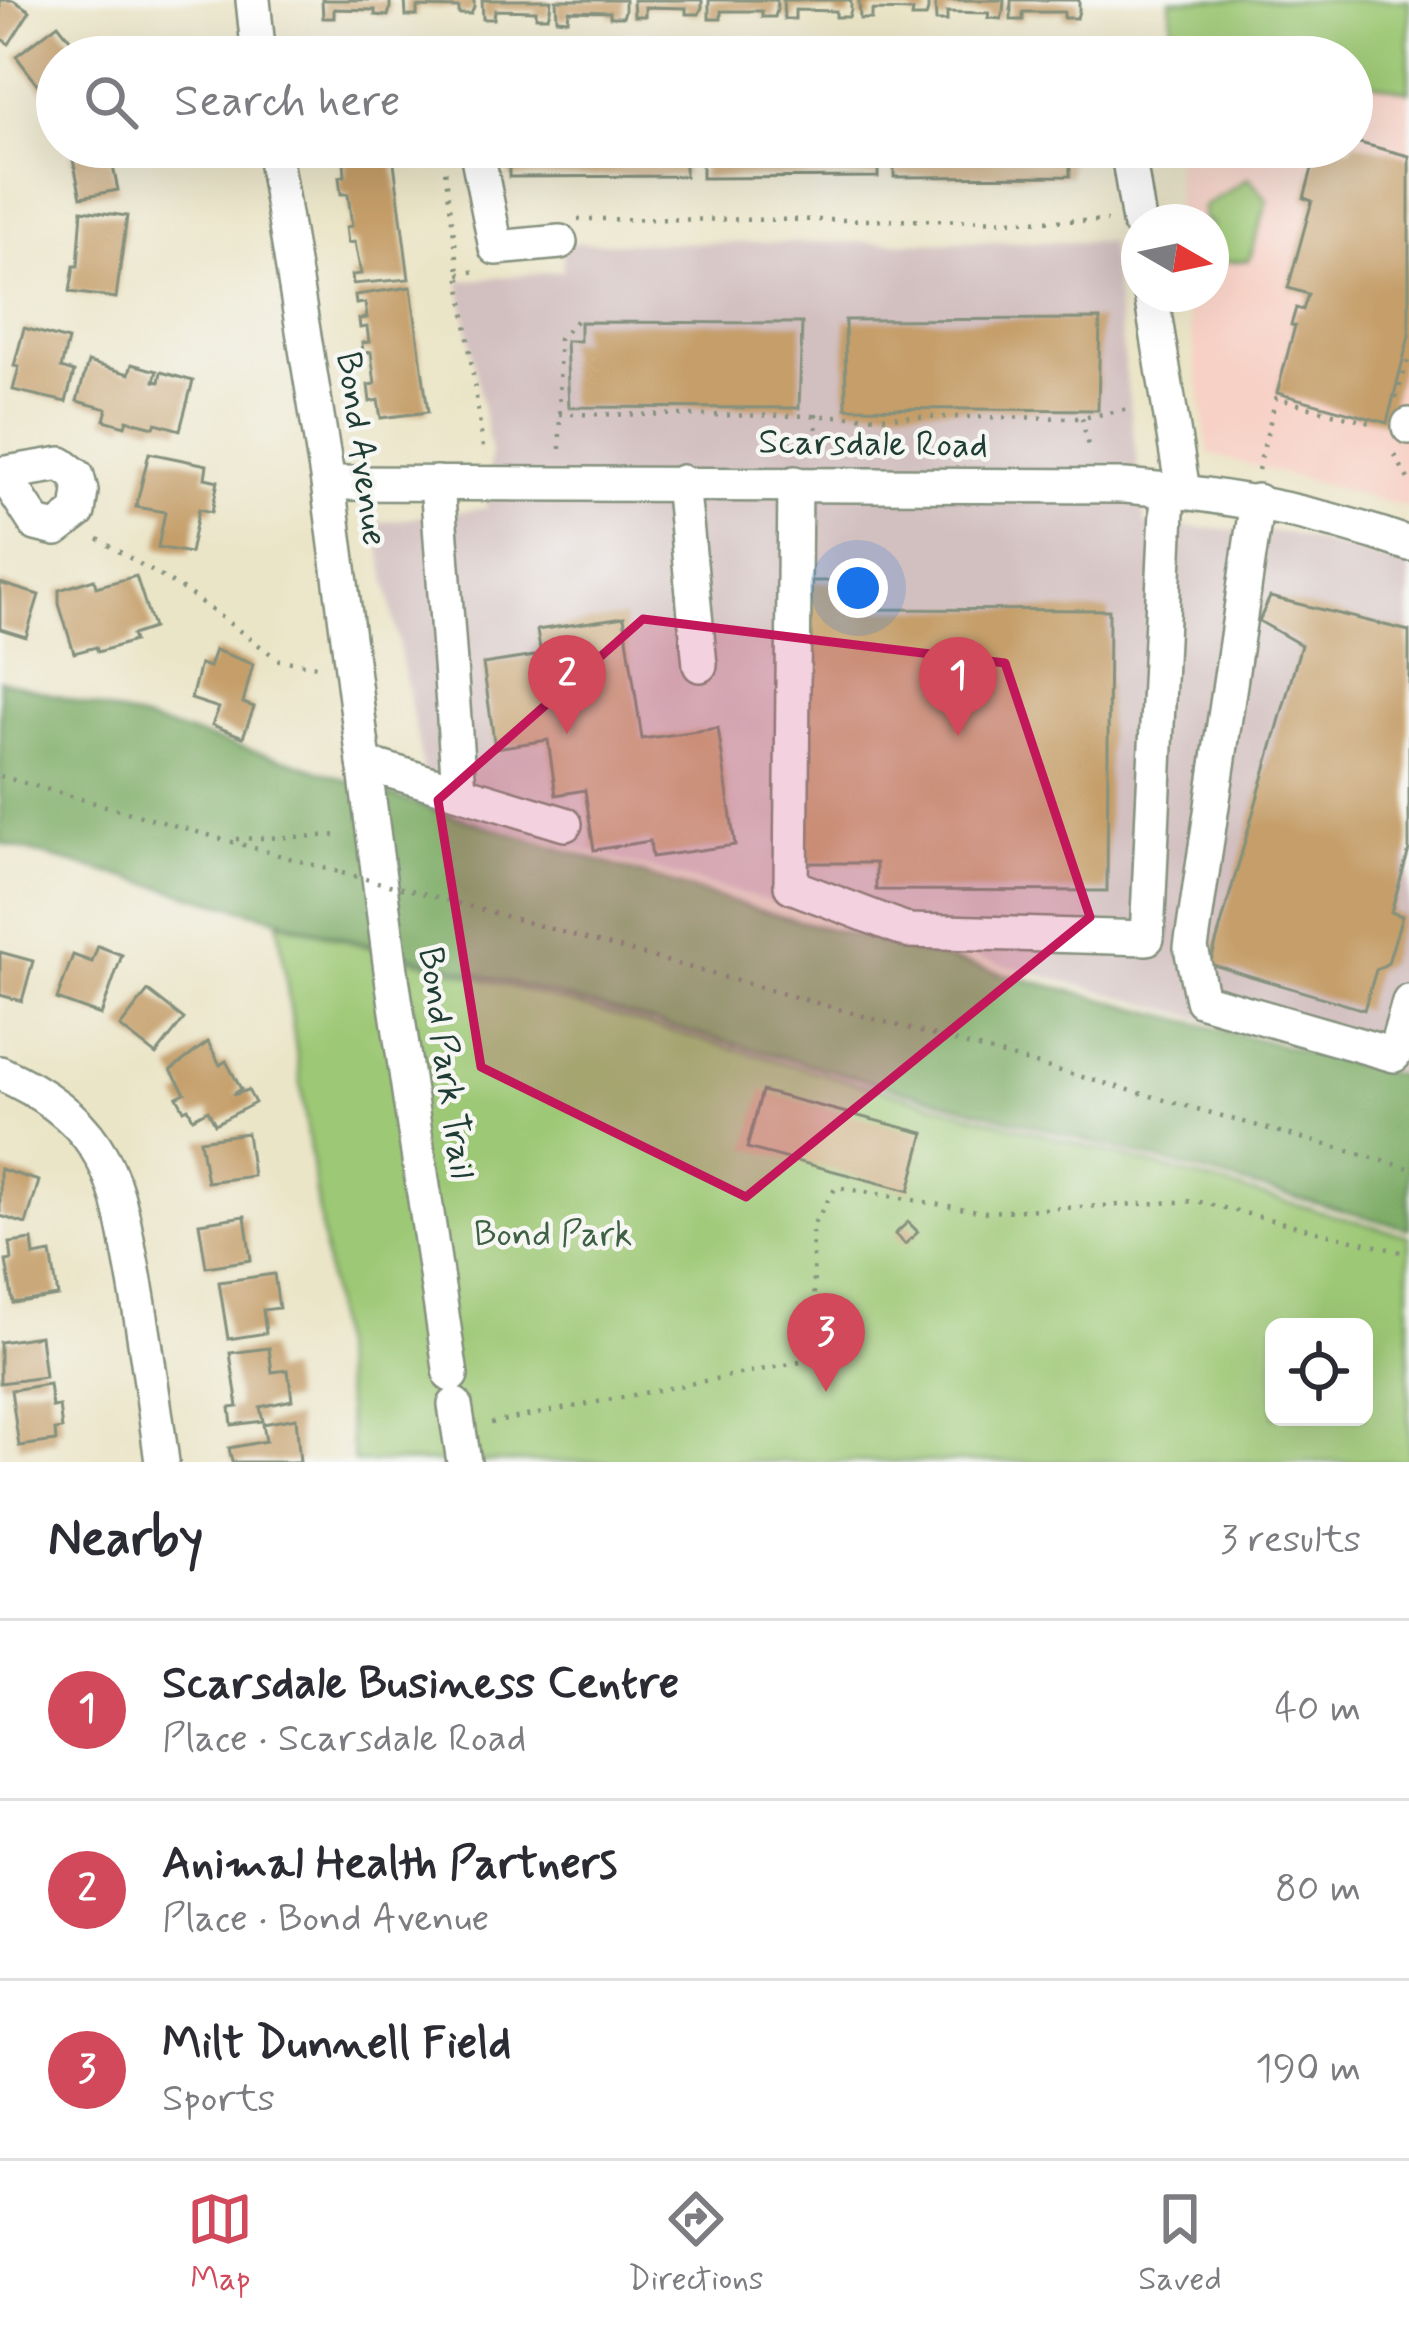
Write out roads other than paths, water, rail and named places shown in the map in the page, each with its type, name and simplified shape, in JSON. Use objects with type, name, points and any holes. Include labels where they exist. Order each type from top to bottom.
[{"type":"street","points":[[253,0],[257,36]]},
{"type":"street","name":"Bond Avenue","points":[[276,168],[328,483],[364,763]]},
{"type":"street","points":[[480,168],[496,248],[560,230]]},
{"type":"street","points":[[1125,204],[1126,168]]},
{"type":"street","points":[[795,483],[791,886],[909,931],[1147,938],[1175,490],[1153,312]]},
{"type":"street","points":[[61,464],[77,476],[78,512],[56,529],[36,524],[3,475],[61,464]]},
{"type":"street","points":[[682,482],[700,665]]},
{"type":"street","name":"Scarsdale Road","points":[[328,483],[682,482],[1175,490],[1257,486],[1409,544]]},
{"type":"street","points":[[437,483],[459,789]]},
{"type":"street","points":[[1257,486],[1190,948],[1202,1000],[1394,1055],[1409,1002]]},
{"type":"street","points":[[364,763],[565,824]]},
{"type":"street","name":"Bond Park Trail","points":[[364,763],[457,1418]]},
{"type":"street","points":[[0,1073],[40,1094],[71,1118],[110,1173],[122,1206],[142,1315],[162,1462]]},
{"type":"place","name":"Animal Health Partners","points":[[567,734]]},
{"type":"place","name":"Scarsdale Business Centre","points":[[958,736]]},
{"type":"place","name":"Milt Dunnell Field","points":[[826,1392]]},
{"type":"park label","name":"Bond Park","points":[[553,1235]]}]
